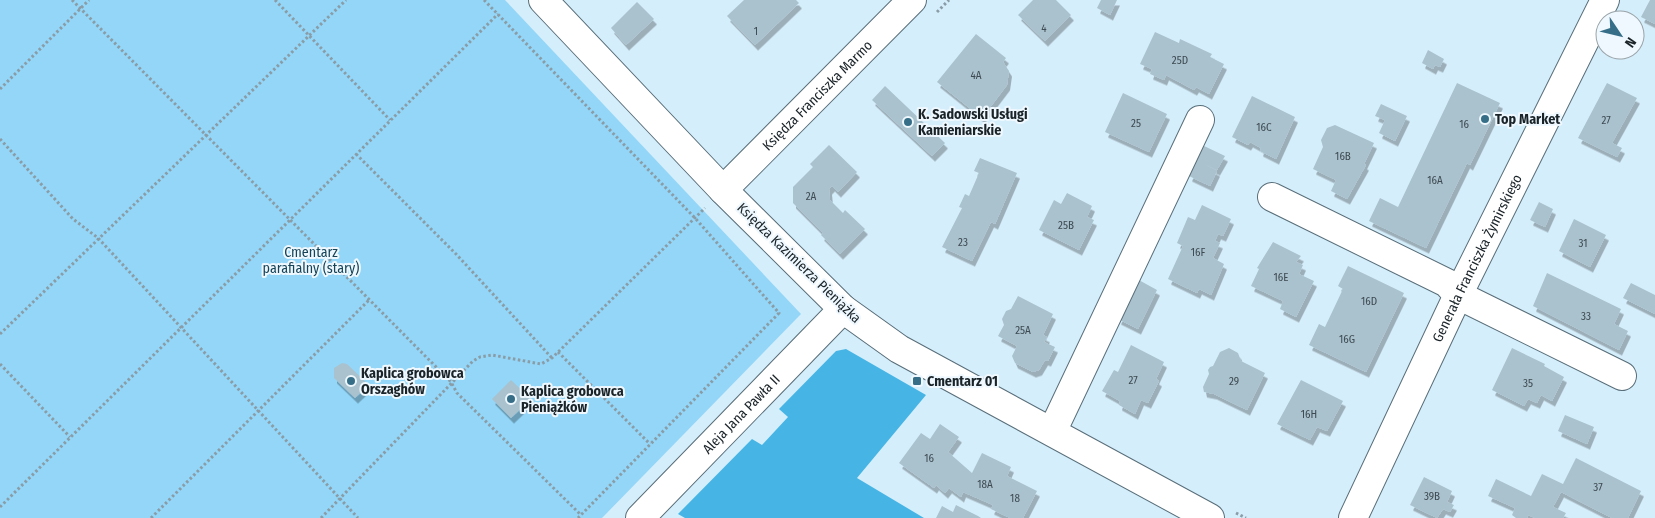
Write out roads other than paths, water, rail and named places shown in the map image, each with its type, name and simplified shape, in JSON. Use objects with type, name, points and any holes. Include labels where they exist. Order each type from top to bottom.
[{"type":"street","name":"Księdza Kazimierza Pieniążka","points":[[543,0],[723,190],[843,309],[899,349],[1210,518]]},
{"type":"street","name":"Księdza Franciszka Marmo","points":[[723,190],[912,0]]},
{"type":"street","name":"Generała Franciszka Żymirskiego","points":[[1353,518],[1458,295],[1605,0]]},
{"type":"street","points":[[1052,432],[1200,120]]},
{"type":"street","points":[[1272,197],[1447,283],[1458,295],[1622,376]]},
{"type":"street","name":"Aleja Jana Pawła II","points":[[640,518],[843,309]]},
{"type":"place","name":"Top Market","points":[[1485,119]]},
{"type":"place","name":"K. Sadowski Usługi Kamieniarskie","points":[[908,122]]},
{"type":"place","name":"Kaplica grobowca Orszaghów","points":[[351,381]]},
{"type":"place","name":"Cmentarz 01","points":[[917,381]]},
{"type":"place","name":"Kaplica grobowca Pieniążków","points":[[511,399]]},
{"type":"park label","name":"Cmentarz parafialny (stary)","points":[[311,260]]}]
